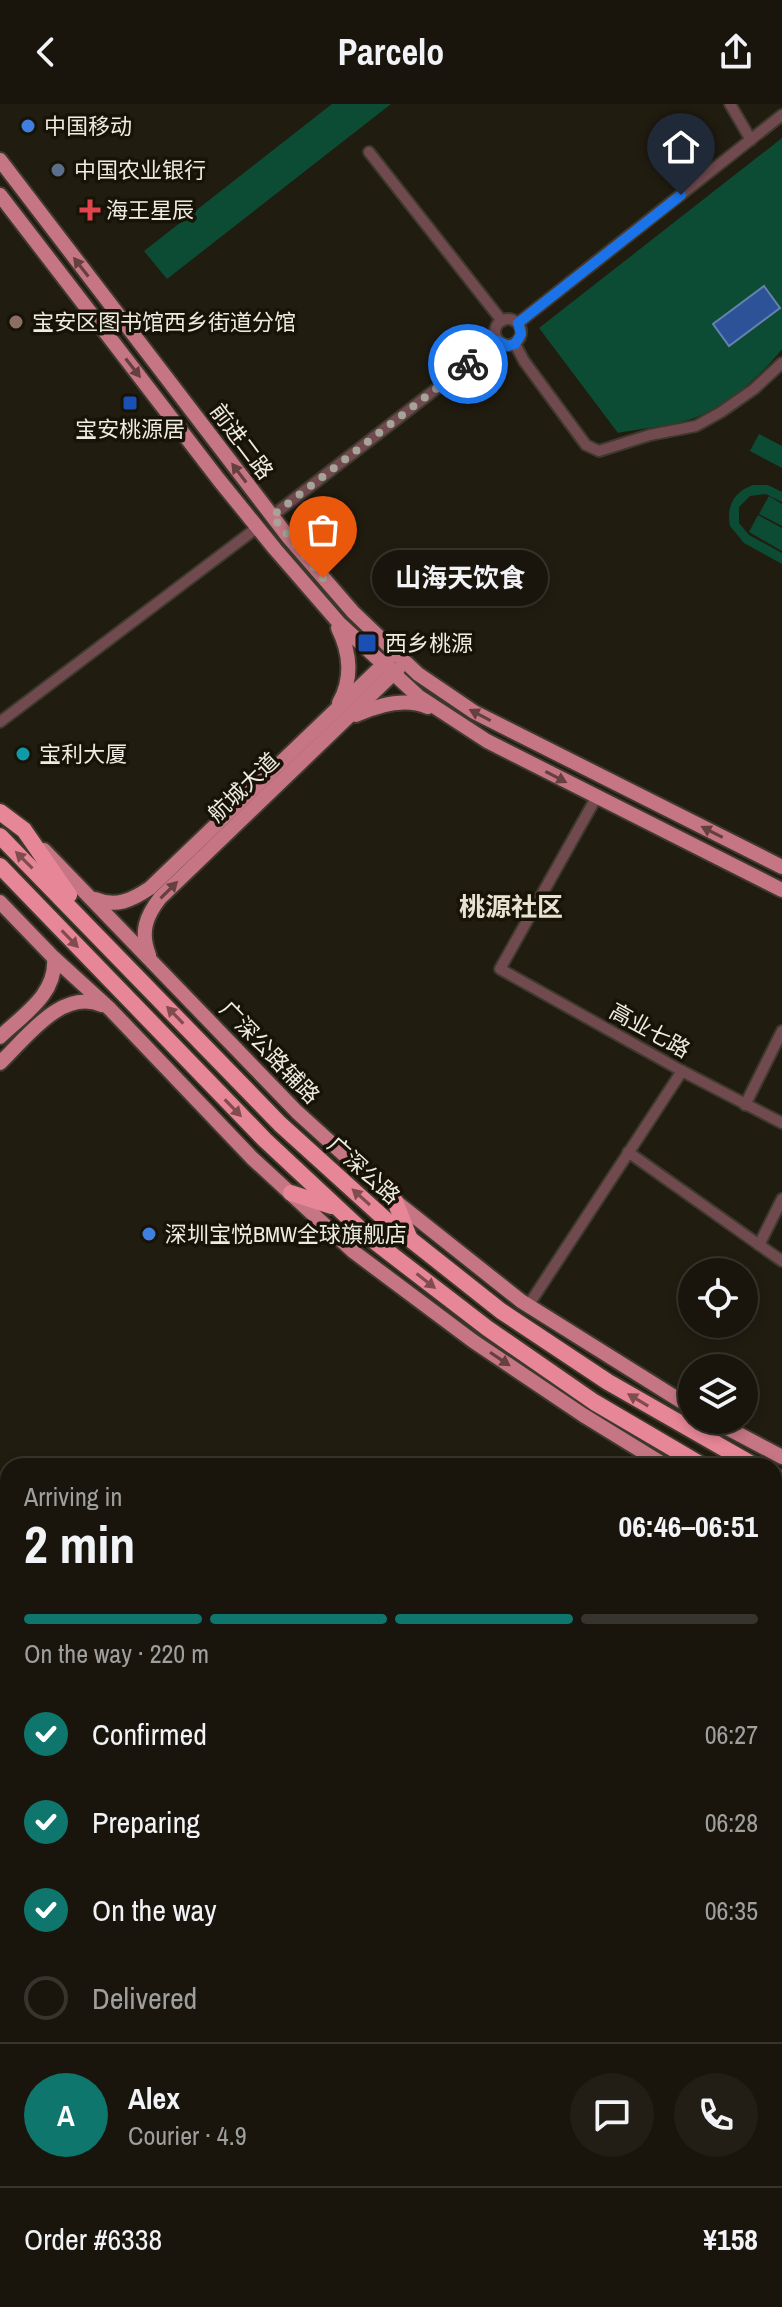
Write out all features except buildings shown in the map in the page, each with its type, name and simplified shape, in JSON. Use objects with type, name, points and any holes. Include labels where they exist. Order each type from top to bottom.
[{"type":"highway","points":[[0,812],[24,830],[95,933]]},
{"type":"highway","name":"广深公路","points":[[0,836],[280,1124],[410,1239],[501,1311],[596,1374],[741,1458]]},
{"type":"highway","name":"广深公路","points":[[0,866],[265,1140],[370,1238],[487,1328],[594,1402],[689,1458]]},
{"type":"highway","points":[[291,1193],[338,1208]]},
{"type":"highway","points":[[395,1201],[410,1239]]},
{"type":"main road","name":"前进二路","points":[[0,160],[272,516],[347,605],[429,684],[474,712],[782,867]]},
{"type":"main road","name":"前进二路","points":[[0,195],[258,527],[327,610],[388,669],[437,710],[487,741],[782,890]]},
{"type":"main road","points":[[327,610],[345,643],[349,670],[337,718],[393,703],[421,704],[437,710]]},
{"type":"main road","name":"航城大道","points":[[91,898],[115,904],[126,902],[150,888],[400,657]]},
{"type":"main road","name":"航城大道","points":[[150,959],[144,932],[152,909],[160,898],[337,718]]},
{"type":"main road","name":"广深公路辅路","points":[[0,805],[297,1112],[395,1201],[528,1306],[678,1399]]},
{"type":"main road","points":[[0,902],[54,958],[110,1009],[252,1158],[354,1252],[473,1341],[653,1458]]},
{"type":"main road","points":[[0,1038],[49,989],[55,969],[54,958]]},
{"type":"main road","points":[[5,1058],[66,1004],[84,1001],[110,1009]]},
{"type":"main road","points":[[0,1038],[12,1043],[5,1058]]},
{"type":"main road","points":[[738,1434],[782,1457]]},
{"type":"street","points":[[730,104],[751,140]]},
{"type":"street","points":[[518,323],[782,115]]},
{"type":"street","points":[[369,152],[502,321]]},
{"type":"street","points":[[510,319],[518,323],[521,334],[515,344],[508,346],[498,341],[495,330],[502,321],[510,319]]},
{"type":"street","points":[[272,516],[498,341]]},
{"type":"street","points":[[515,344],[586,445],[591,450],[599,451],[650,435],[696,426],[754,389],[782,363]]},
{"type":"street","points":[[0,722],[258,527]]},
{"type":"street","name":"高业七路","points":[[596,798],[500,969],[782,1123]]},
{"type":"street","points":[[745,1105],[782,1031]]},
{"type":"street","points":[[528,1306],[682,1071]]},
{"type":"street","points":[[628,1152],[782,1261]]},
{"type":"street","points":[[759,1245],[782,1199]]},
{"type":"green space","points":[[332,104],[391,104],[167,279],[144,251]]},
{"type":"green space","points":[[782,138],[782,349],[745,387],[711,410],[680,422],[618,433],[539,328]]},
{"type":"green space","points":[[759,434],[782,446],[782,468],[750,451]]},
{"type":"green space","points":[[753,485],[768,485],[782,492],[782,502],[766,494],[750,496],[739,507],[739,523],[749,535],[782,553],[782,564],[744,543],[730,526],[729,512],[733,501]]},
{"type":"green space","points":[[769,496],[782,504],[782,526],[759,514]]},
{"type":"green space","points":[[758,515],[782,528],[782,551],[749,532]]},
{"type":"water","points":[[764,286],[780,308],[729,346],[713,324]]},
{"type":"way so far","points":[[323,578],[272,516],[468,364]]},
{"type":"place","name":"中国移动","points":[[28,126]]},
{"type":"place","name":"中国农业银行","points":[[58,170]]},
{"type":"place","name":"海王星辰","points":[[90,210]]},
{"type":"place","name":"宝安区图书馆西乡街道分馆","points":[[16,322]]},
{"type":"place","name":"宝安桃源居","points":[[130,403]]},
{"type":"place","name":"山海天饮食","points":[[323,578]]},
{"type":"place","name":"西乡桃源","points":[[367,643]]},
{"type":"place","name":"宝利大厦","points":[[23,754]]},
{"type":"place","name":"深圳宝悦BMW全球旗舰店","points":[[149,1234]]},
{"type":"district","name":"桃源社区","points":[[511,907]]},
{"type":"route","points":[[468,364],[498,341],[508,346],[515,344],[521,334],[518,323],[681,195]]}]
